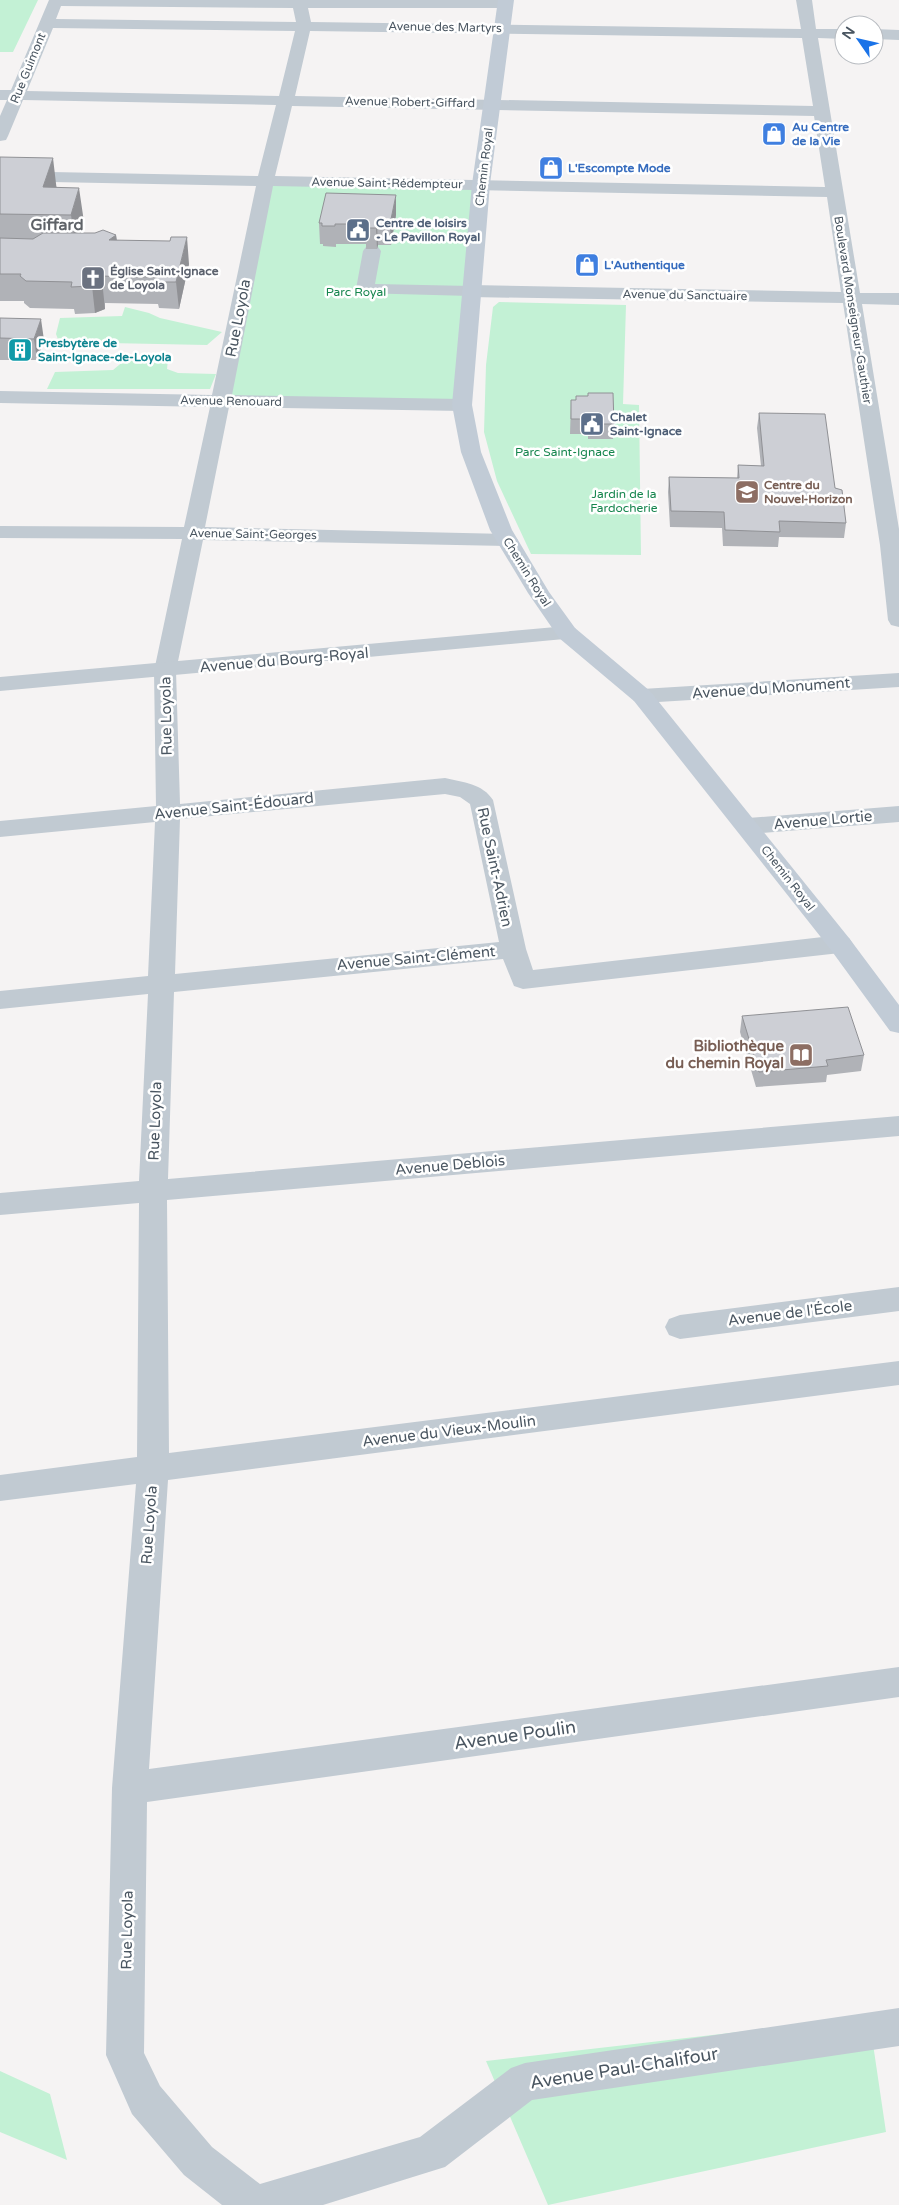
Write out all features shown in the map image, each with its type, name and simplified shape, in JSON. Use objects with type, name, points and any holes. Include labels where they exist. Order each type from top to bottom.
[{"type":"main road","name":"Chemin Royal","points":[[505,2],[481,184],[462,405],[471,452],[507,540],[539,593],[567,633],[642,696],[748,826],[897,1019]]},
{"type":"street","name":"Avenue des Martyrs","points":[[56,0],[505,2]]},
{"type":"street","name":"Rue Guimont","points":[[0,136],[56,0]]},
{"type":"street","name":"Boulevard Monseigneur-Gauthier","points":[[804,0],[851,298],[895,545],[899,620]]},
{"type":"street","name":"Rue Loyola","points":[[256,2205],[198,2161],[146,2100],[125,2055],[130,1788],[153,1469],[153,1191],[168,813],[165,671],[266,180],[304,25],[300,2]]},
{"type":"street","name":"Avenue des Martyrs","points":[[46,23],[304,25],[834,34]]},
{"type":"street","points":[[884,34],[899,35]]},
{"type":"street","name":"Avenue Robert-Giffard","points":[[0,95],[820,111]]},
{"type":"street","name":"Avenue Saint-Rédempteur","points":[[0,176],[835,192]]},
{"type":"street","points":[[372,251],[365,289],[471,291]]},
{"type":"street","name":"Avenue du Sanctuaire","points":[[471,291],[899,299]]},
{"type":"street","name":"Avenue Renouard","points":[[0,397],[462,405]]},
{"type":"street","name":"Avenue Saint-Georges","points":[[0,532],[194,533],[507,540]]},
{"type":"street","name":"Avenue du Bourg-Royal","points":[[0,684],[165,671],[567,633]]},
{"type":"street","name":"Avenue du Monument","points":[[642,696],[899,680]]},
{"type":"street","name":"Avenue Saint-Édouard","points":[[0,829],[444,786],[468,791]]},
{"type":"street","name":"Rue Saint-Adrien","points":[[468,791],[481,800],[513,949]]},
{"type":"street","name":"Avenue Lortie","points":[[748,826],[899,814]]},
{"type":"street","name":"Avenue Saint-Clément","points":[[0,1000],[160,982],[513,949],[523,980],[840,944]]},
{"type":"street","name":"Avenue Deblois","points":[[0,1204],[899,1126]]},
{"type":"street","name":"Avenue de l'École","points":[[680,1327],[899,1299]]},
{"type":"street","name":"Avenue du Vieux-Moulin","points":[[0,1488],[899,1373]]},
{"type":"street","name":"Avenue Poulin","points":[[130,1788],[899,1682]]},
{"type":"street","name":"Avenue Paul-Chalifour","points":[[256,2205],[431,2153],[525,2082],[899,2027]]},
{"type":"green space","points":[[0,0],[38,0],[13,52],[0,52]]},
{"type":"green space","name":"Parc Royal","points":[[266,180],[481,184],[462,405],[221,401]]},
{"type":"green space","name":"Parc Saint-Ignace","points":[[499,302],[626,305],[623,404],[639,405],[641,555],[531,554],[497,481],[484,432],[486,365],[493,307]]},
{"type":"green space","points":[[125,307],[160,318],[222,332],[207,345],[59,342],[56,334],[60,318],[122,316]]},
{"type":"green space","points":[[148,357],[168,359],[167,369],[178,373],[216,374],[210,389],[47,389],[55,372],[113,370],[125,360]]},
{"type":"green space","points":[[869,2017],[886,2132],[548,2205],[486,2061]]},
{"type":"green space","points":[[0,2071],[50,2094],[67,2160],[0,2132]]},
{"type":"building","points":[[0,157],[53,158],[43,187],[79,188],[71,215],[0,214]]},
{"type":"building","points":[[326,193],[396,195],[390,224],[377,224],[376,228],[365,228],[366,224],[322,226],[322,223],[319,223]]},
{"type":"building","points":[[103,230],[116,235],[109,240],[170,241],[171,237],[187,237],[176,282],[156,282],[157,277],[96,276],[102,282],[92,286],[71,287],[72,282],[26,281],[20,276],[21,274],[0,274],[0,238],[33,239],[43,233],[95,233]]},
{"type":"building","points":[[0,318],[41,319],[34,339],[0,338]]},
{"type":"building","points":[[588,393],[613,393],[614,424],[589,424],[589,419],[571,419],[571,400],[576,400],[576,396],[588,396]]},
{"type":"building","name":"Centre du Nouvel-Horizon","points":[[759,413],[825,414],[835,488],[842,490],[846,523],[779,521],[780,532],[725,530],[724,512],[671,511],[669,477],[739,478],[738,465],[764,466]]},
{"type":"building","points":[[848,1007],[864,1055],[826,1060],[828,1066],[759,1072],[742,1016]]},
{"type":"place","name":"Au Centre de la Vie","points":[[774,134]]},
{"type":"place","name":"L'Escompte Mode","points":[[551,168]]},
{"type":"place","name":"Centre de loisirs - Le Pavillon Royal","points":[[358,230]]},
{"type":"place","name":"L'Authentique","points":[[587,265]]},
{"type":"place","name":"Église Saint-Ignace de Loyola","points":[[93,278]]},
{"type":"place","name":"Presbytère de Saint-Ignace-de-Loyola","points":[[20,350]]},
{"type":"place","name":"Chalet Saint-Ignace","points":[[592,424]]},
{"type":"place","name":"Centre du Nouvel-Horizon","points":[[747,492]]},
{"type":"place","name":"Bibliothèque du chemin Royal","points":[[801,1055]]},
{"type":"district","name":"Giffard","points":[[57,225]]},
{"type":"park label","name":"Jardin de la Fardocherie","points":[[624,501]]}]
